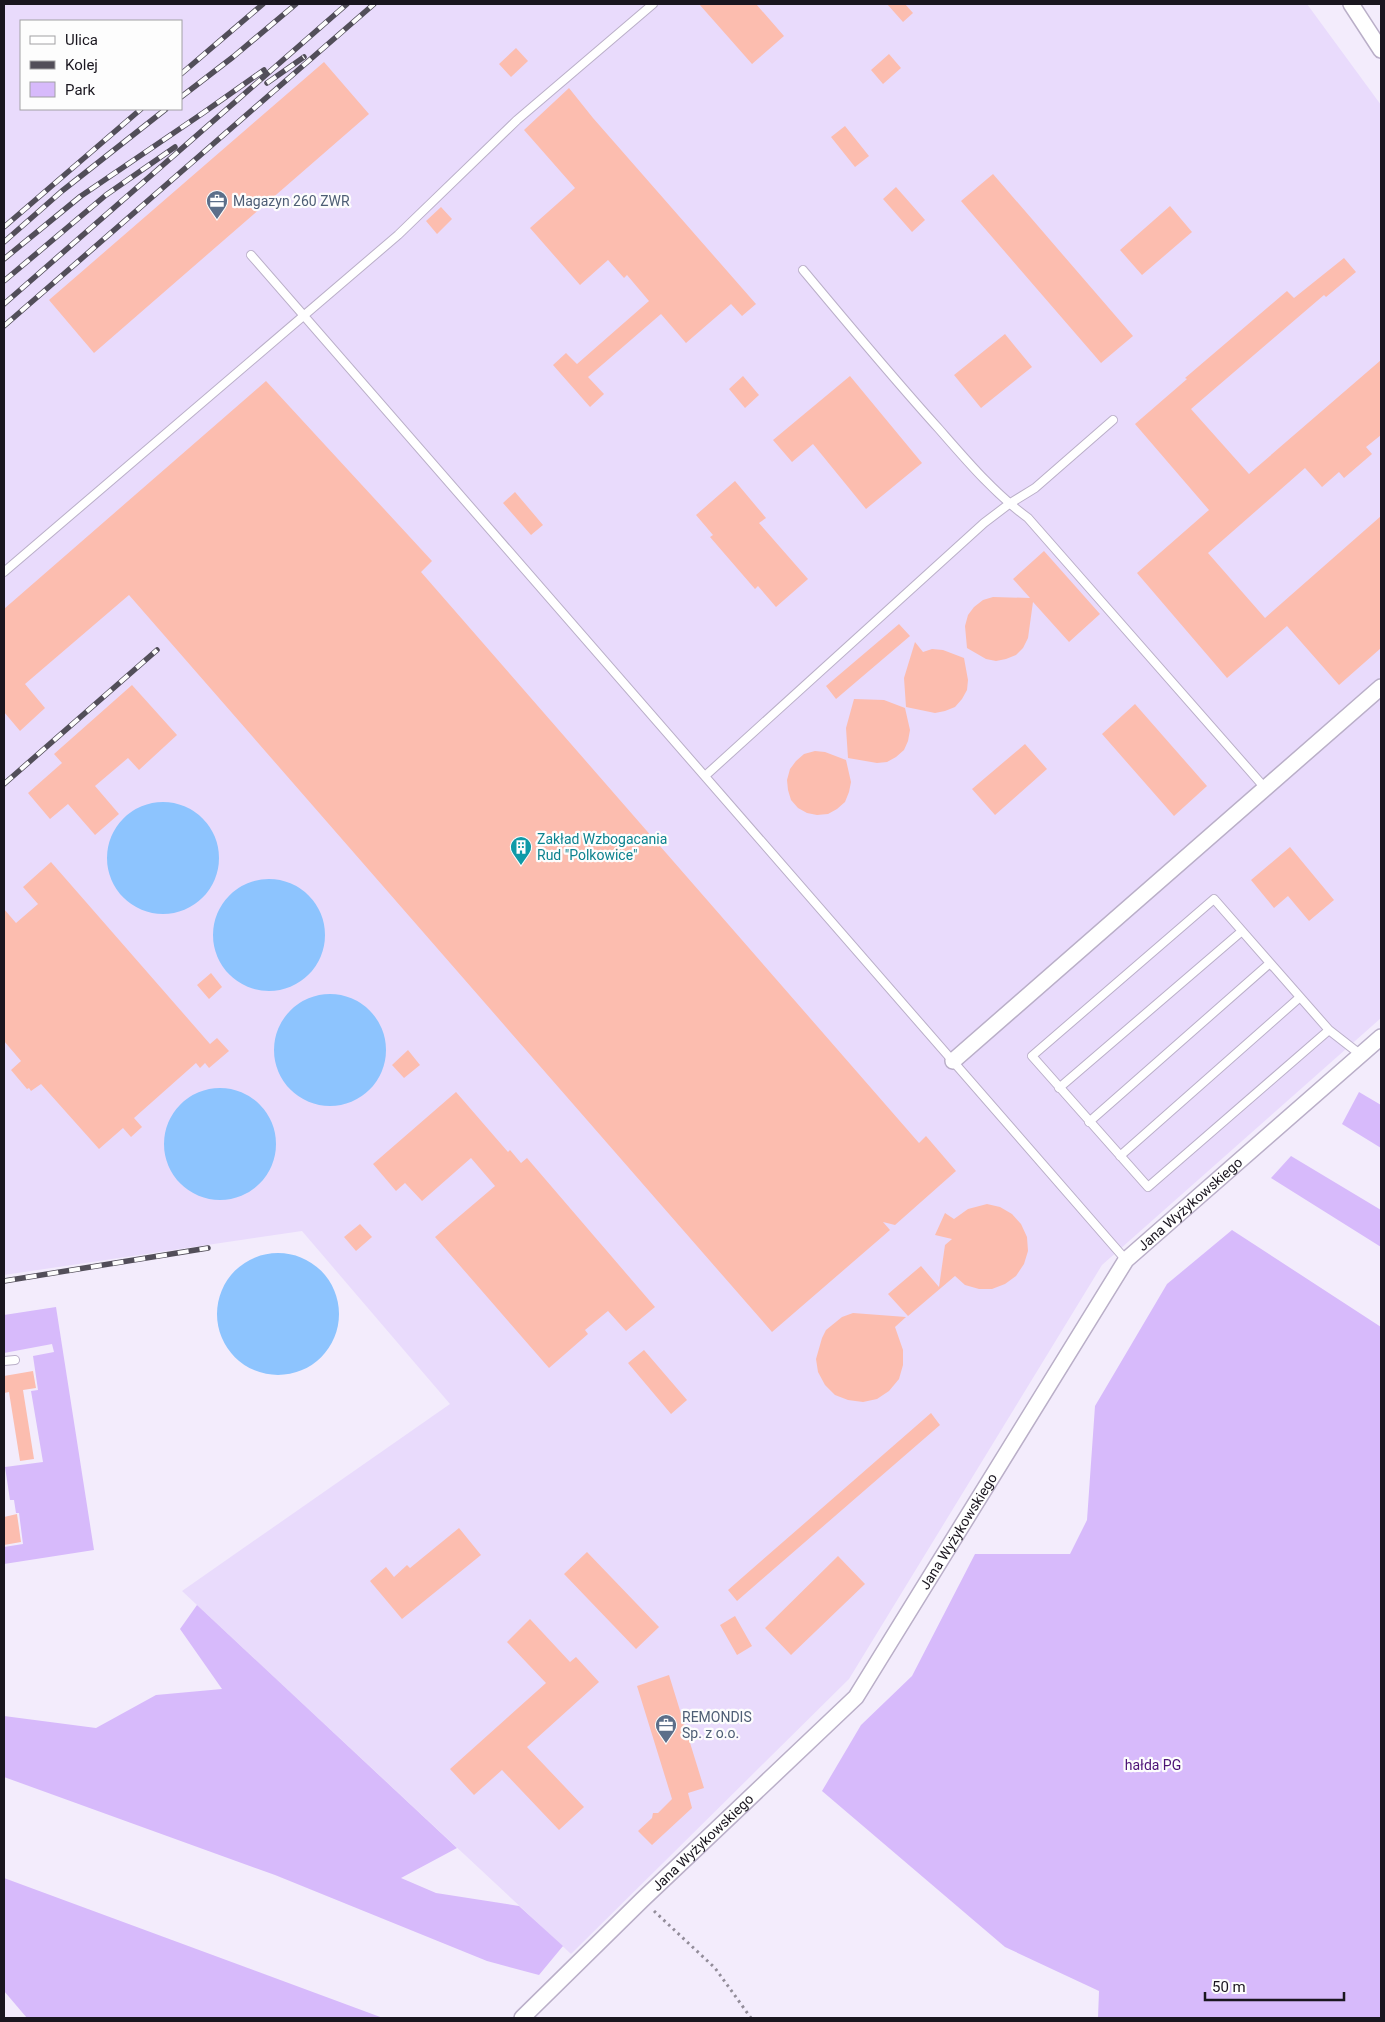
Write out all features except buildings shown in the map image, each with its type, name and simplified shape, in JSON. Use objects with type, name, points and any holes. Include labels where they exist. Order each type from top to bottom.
[{"type":"street","points":[[1350,4],[1381,50]]},
{"type":"street","points":[[953,1060],[1381,687]]},
{"type":"street","name":"Jana Wyżykowskiego","points":[[522,2018],[642,1900],[856,1697],[1126,1260],[1381,1037]]},
{"type":"lane","points":[[4,572],[398,235],[517,120],[653,4]]},
{"type":"lane","points":[[251,255],[1126,1260]]},
{"type":"lane","points":[[803,270],[891,376],[986,481],[1009,504],[1028,518],[1264,788]]},
{"type":"lane","points":[[705,776],[984,523],[1009,504],[1035,488],[1113,420]]},
{"type":"lane","points":[[1329,1030],[1148,1187],[1032,1056],[1214,899],[1329,1030],[1361,1054]]},
{"type":"lane","points":[[1059,1088],[1242,931]]},
{"type":"lane","points":[[1089,1122],[1270,963]]},
{"type":"lane","points":[[1120,1156],[1299,998]]},
{"type":"lane","points":[[4,1361],[15,1360]]},
{"type":"path","points":[[642,1900],[714,1968],[751,2018]]},
{"type":"shaded area","points":[[4,4],[1307,4],[1381,105],[1381,1018],[1102,1265],[849,1679],[571,1954],[182,1591],[450,1404],[302,1231],[4,1275]]},
{"type":"green space","points":[[1359,1092],[1381,1105],[1381,1148],[1342,1124]]},
{"type":"green space","points":[[1291,1156],[1381,1210],[1381,1247],[1271,1178]]},
{"type":"green space","name":"hałda PG","points":[[1232,1230],[1381,1327],[1381,2018],[1098,2018],[1099,1991],[1005,1947],[822,1791],[861,1725],[912,1676],[975,1554],[1070,1554],[1087,1520],[1095,1406],[1167,1284]]},
{"type":"green space","points":[[56,1307],[94,1550],[4,1564],[4,1547],[23,1544],[19,1513],[16,1513],[14,1500],[10,1500],[5,1467],[43,1462],[31,1391],[38,1390],[33,1356],[54,1352],[52,1344],[4,1353],[4,1315]]},
{"type":"green space","points":[[197,1605],[457,1848],[401,1878],[436,1893],[519,1906],[563,1946],[539,1975],[487,1961],[275,1875],[4,1777],[4,1716],[96,1728],[156,1695],[222,1689],[180,1629]]},
{"type":"green space","points":[[4,1878],[383,2018],[27,2018],[4,1991]]},
{"type":"water","points":[[163,802],[185,806],[203,818],[215,836],[219,858],[215,880],[203,898],[185,910],[163,914],[141,910],[123,898],[111,880],[107,858],[111,836],[123,818],[141,806]]},
{"type":"water","points":[[269,879],[291,883],[309,895],[321,913],[325,935],[321,957],[309,975],[291,987],[269,991],[247,987],[229,975],[217,957],[213,935],[217,913],[229,895],[247,883]]},
{"type":"water","points":[[330,994],[352,998],[370,1010],[382,1028],[386,1050],[382,1072],[370,1090],[352,1102],[330,1106],[308,1102],[290,1090],[278,1072],[274,1050],[278,1028],[290,1010],[308,998]]},
{"type":"water","points":[[220,1088],[242,1092],[260,1104],[272,1122],[276,1144],[272,1166],[260,1184],[242,1196],[220,1200],[198,1196],[180,1184],[168,1166],[164,1144],[168,1122],[180,1104],[198,1092]]},
{"type":"water","points":[[278,1253],[301,1257],[321,1271],[335,1291],[339,1314],[335,1337],[321,1357],[301,1371],[278,1375],[255,1371],[235,1357],[221,1337],[217,1314],[221,1291],[235,1271],[255,1257]]},
{"type":"railway","points":[[182,73],[263,4]]},
{"type":"railway","points":[[182,96],[233,57],[296,4]]},
{"type":"railway","points":[[4,304],[347,4]]},
{"type":"railway","points":[[4,326],[374,4]]},
{"type":"railway","points":[[267,83],[304,57]]},
{"type":"railway","points":[[4,259],[81,196],[264,70]]},
{"type":"railway","points":[[4,227],[140,110]]},
{"type":"railway","points":[[4,242],[62,191],[165,110]]},
{"type":"railway","points":[[4,281],[106,195],[175,147]]},
{"type":"railway","points":[[4,784],[157,650]]},
{"type":"railway","points":[[4,1281],[208,1248]]},
{"type":"place","name":"Magazyn 260 ZWR","points":[[217,220]]},
{"type":"place","name":"Zakład Wzbogacania Rud \"Polkowice\"","points":[[521,866]]},
{"type":"place","name":"REMONDIS Sp. z o.o.","points":[[666,1744]]}]
